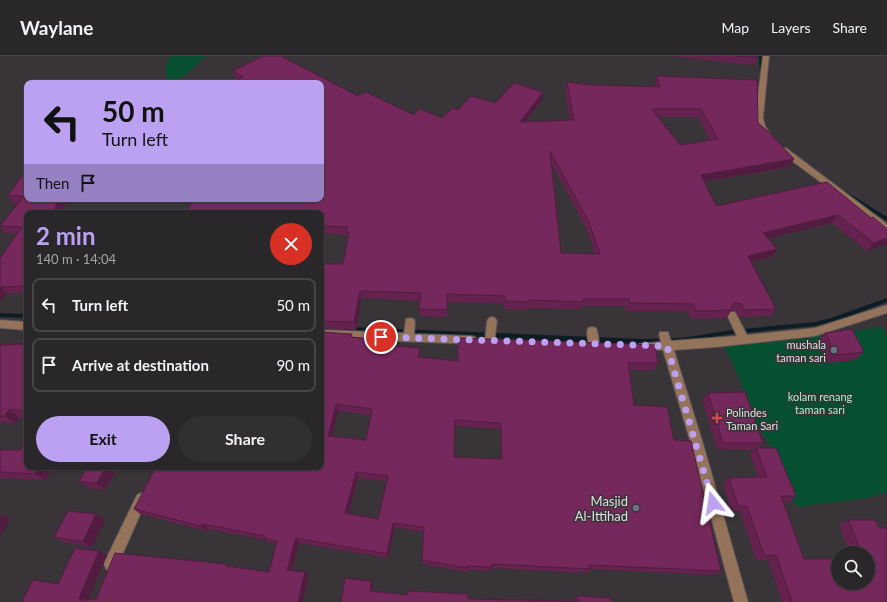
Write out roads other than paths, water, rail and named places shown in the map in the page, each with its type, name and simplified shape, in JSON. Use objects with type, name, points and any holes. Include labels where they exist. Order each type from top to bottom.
[{"type":"street","points":[[766,56],[760,122],[774,142],[887,228]]},
{"type":"street","points":[[630,347],[665,342],[815,332],[887,309]]},
{"type":"street","points":[[732,316],[743,337]]},
{"type":"street","points":[[327,331],[492,339],[492,321]]},
{"type":"street","points":[[408,336],[410,322]]},
{"type":"street","points":[[0,324],[24,326]]},
{"type":"street","points":[[665,342],[698,446],[741,602]]},
{"type":"street","points":[[107,574],[133,513],[147,487]]},
{"type":"waterway","points":[[761,56],[762,73]]},
{"type":"waterway","points":[[842,191],[887,219]]},
{"type":"waterway","points":[[347,329],[643,342],[682,340],[732,332],[815,324],[832,320],[887,300]]},
{"type":"waterway","points":[[0,315],[24,316]]},
{"type":"place","name":"mushala taman sari","points":[[834,350]]},
{"type":"place","name":"Polindes Taman Sari","points":[[717,418]]},
{"type":"place","name":"Masjid Al-Ittihad","points":[[636,508]]},
{"type":"park label","name":"kolam renang taman sari","points":[[820,402]]}]
